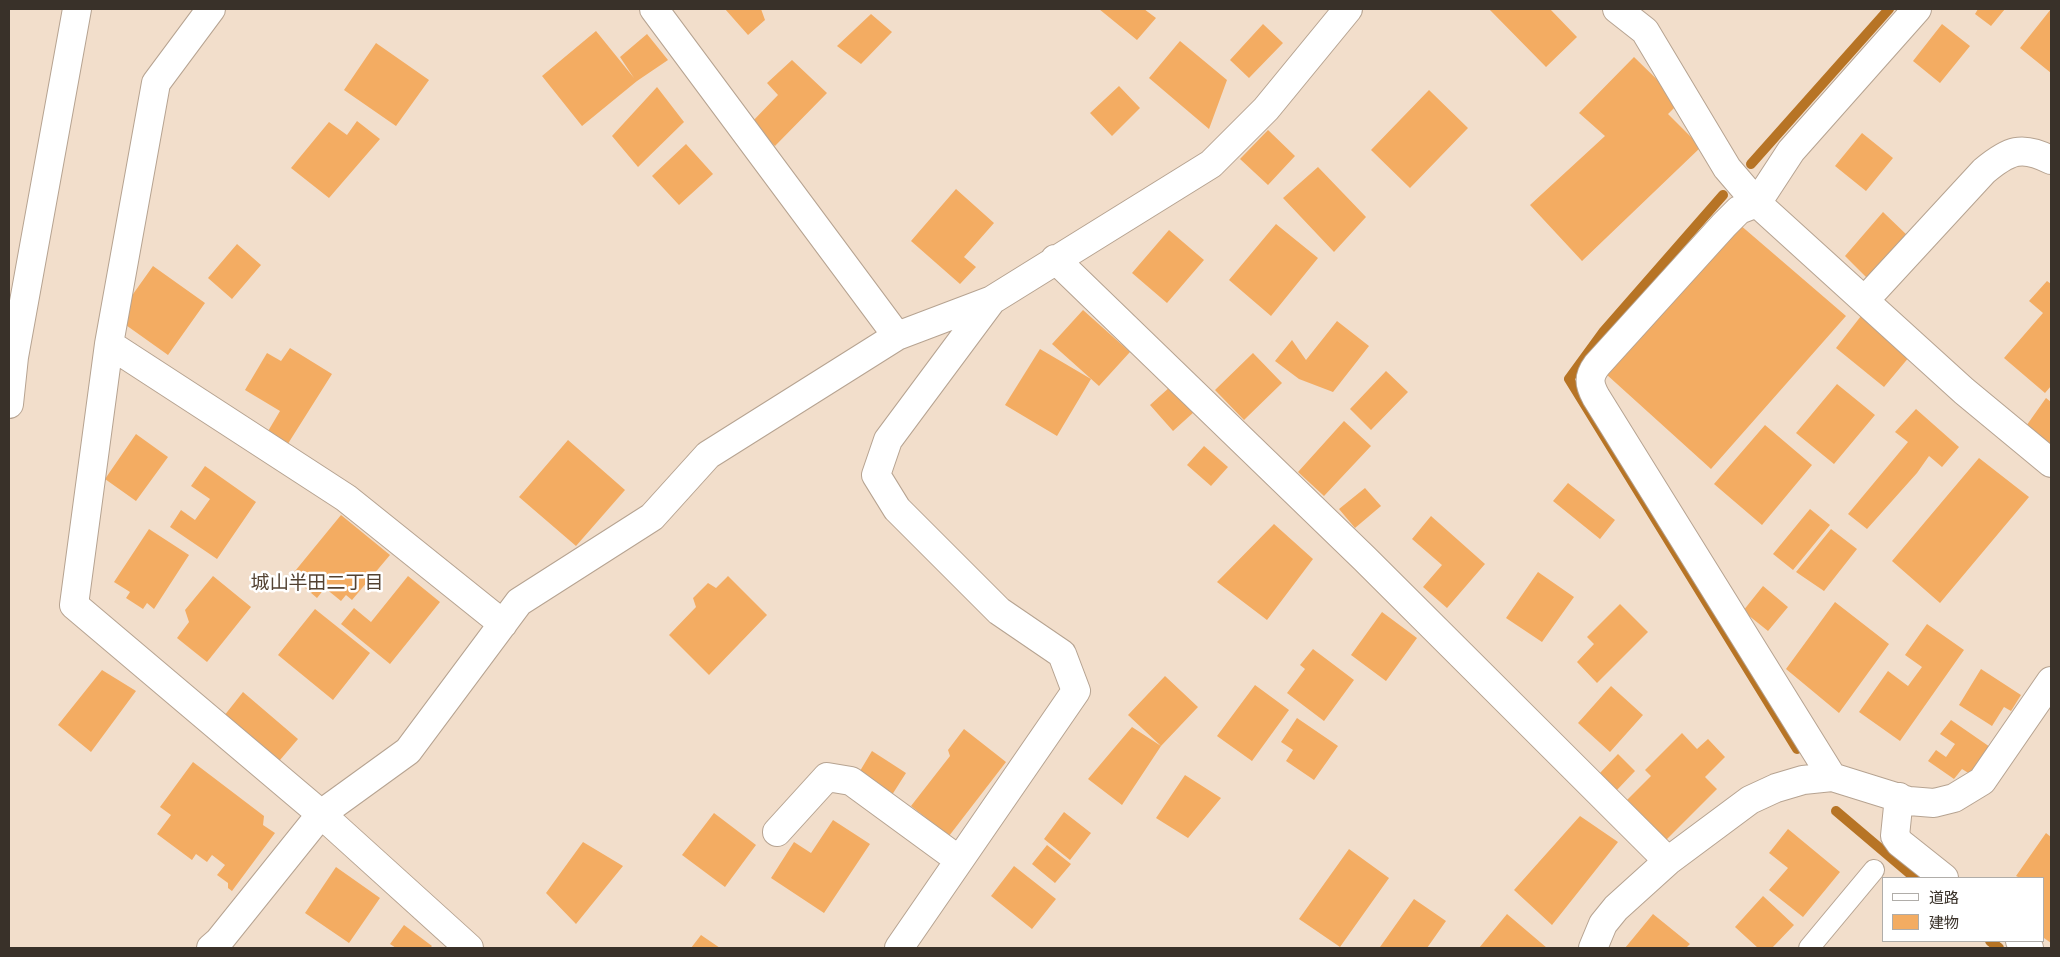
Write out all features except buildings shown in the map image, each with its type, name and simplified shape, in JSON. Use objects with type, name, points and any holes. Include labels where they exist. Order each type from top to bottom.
[{"type":"street","points":[[9,404],[14,357],[77,9]]},
{"type":"street","points":[[211,9],[156,83],[110,344],[74,605],[321,814],[469,948]]},
{"type":"street","points":[[654,9],[897,336]]},
{"type":"street","points":[[211,948],[219,941],[321,814],[408,751],[519,602],[652,517],[708,455],[897,336],[992,300],[1055,259],[1211,164],[1266,109],[1348,9]]},
{"type":"street","points":[[1617,9],[1645,31],[1727,168],[1757,203],[1964,391],[2051,464]]},
{"type":"street","points":[[1832,777],[1596,397],[1589,382],[1591,372],[1597,365],[1724,225],[1739,210],[1757,203],[1791,151],[1917,9]]},
{"type":"street","points":[[1864,300],[1984,170],[1996,160],[2021,150],[2033,152],[2051,160]]},
{"type":"street","points":[[1055,259],[1364,559],[1668,861]]},
{"type":"street","points":[[899,948],[1076,690],[1062,654],[999,611],[897,509],[876,475],[888,440],[992,300]]},
{"type":"street","points":[[110,344],[346,498],[502,624]]},
{"type":"street","points":[[1593,948],[1603,924],[1616,908],[1668,861],[1750,800],[1776,788],[1802,780],[1832,777],[1909,801],[1934,803],[1946,801],[1974,788],[1982,781],[2051,681]]},
{"type":"street","points":[[777,832],[826,777],[851,781],[959,860]]},
{"type":"street","points":[[1899,797],[1895,836],[1900,843],[1943,877]]},
{"type":"lane","points":[[1809,948],[1874,870]]},
{"type":"waterway","points":[[1751,164],[1889,9]]},
{"type":"waterway","points":[[1723,195],[1604,331],[1569,379],[1797,749]]},
{"type":"waterway","points":[[1836,811],[1914,877]]},
{"type":"waterway","points":[[1991,942],[1999,948]]},
{"type":"district","name":"城山半田二丁目","points":[[317,583]]}]
